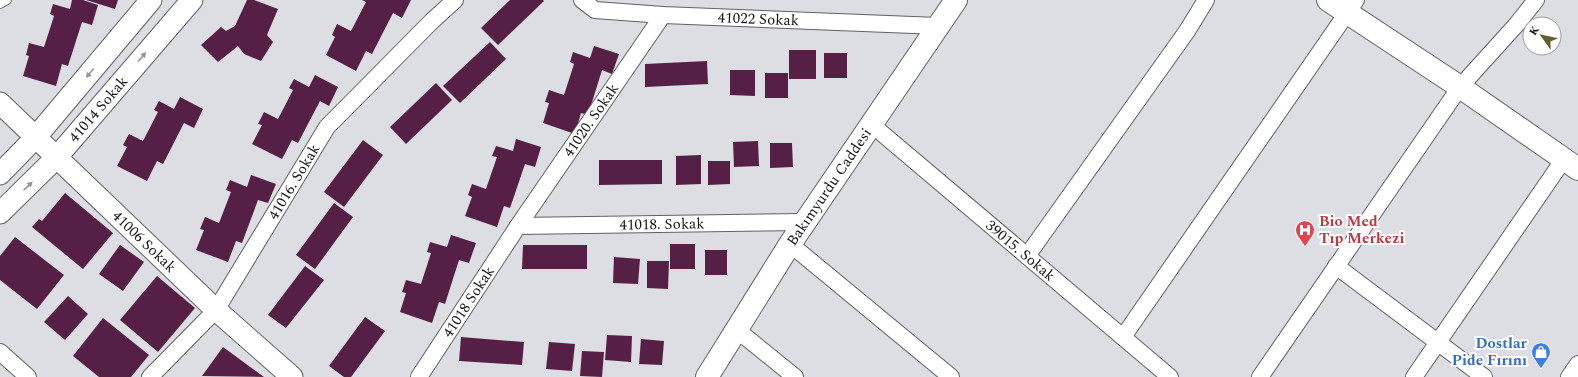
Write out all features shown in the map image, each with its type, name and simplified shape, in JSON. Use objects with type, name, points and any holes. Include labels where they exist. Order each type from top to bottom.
[{"type":"main road","name":"Bakımyurdu Caddesi","points":[[707,377],[790,244],[956,0]]},
{"type":"main road","points":[[1328,0],[1351,6],[1460,87],[1571,164]]},
{"type":"street","name":"41014 Sokak","points":[[0,174],[35,138],[151,0]]},
{"type":"street","name":"41014 Sokak","points":[[0,213],[56,158],[192,0]]},
{"type":"street","name":"41016. Sokak","points":[[150,377],[216,310],[328,127],[432,21],[456,0]]},
{"type":"street","name":"41022 Sokak","points":[[582,0],[595,10],[663,15],[938,26]]},
{"type":"street","points":[[1027,256],[1187,31],[1206,0]]},
{"type":"street","points":[[1260,377],[1460,87],[1517,24],[1536,0]]},
{"type":"street","points":[[1123,338],[1351,6]]},
{"type":"street","name":"41020. Sokak","points":[[518,226],[663,15]]},
{"type":"street","name":"41006 Sokak","points":[[0,103],[216,310],[292,377]]},
{"type":"street","name":"39015. Sokak","points":[[871,124],[1170,377]]},
{"type":"street","points":[[1414,377],[1438,342],[1571,164]]},
{"type":"street","name":"41018. Sokak","points":[[518,226],[805,222]]},
{"type":"street","name":"41018 Sokak","points":[[419,377],[518,226]]},
{"type":"street","points":[[790,244],[951,377]]},
{"type":"street","points":[[1336,266],[1484,377]]},
{"type":"street","points":[[737,330],[795,377]]},
{"type":"street","points":[[0,352],[28,377]]},
{"type":"street","points":[[1569,377],[1578,364]]},
{"type":"lane","points":[[0,4],[8,0]]},
{"type":"building","points":[[72,0],[83,0],[98,5],[92,25],[82,22],[68,66],[62,64],[56,86],[23,76],[29,56],[26,55],[29,43],[44,47],[54,16],[50,14],[53,4],[70,9]]},
{"type":"building","points":[[86,0],[118,0],[115,9]]},
{"type":"building","points":[[247,0],[254,0],[278,9],[267,35],[273,42],[261,61],[244,54],[238,46],[218,62],[201,45],[221,27],[226,31],[235,26]]},
{"type":"building","points":[[362,0],[411,0],[402,18],[393,13],[372,54],[366,51],[356,71],[326,55],[335,37],[332,35],[337,24],[351,31],[366,2]]},
{"type":"building","points":[[510,0],[544,1],[498,45],[481,28]]},
{"type":"building","points":[[490,42],[506,59],[460,103],[443,86]]},
{"type":"building","points":[[594,46],[619,54],[612,74],[602,70],[588,115],[581,113],[575,134],[543,123],[549,103],[545,102],[549,90],[564,95],[574,64],[570,62],[573,52],[590,58]]},
{"type":"building","points":[[789,50],[816,50],[816,79],[789,79]]},
{"type":"building","points":[[824,53],[847,53],[847,78],[824,78]]},
{"type":"building","points":[[707,61],[708,84],[645,87],[645,64]]},
{"type":"building","points":[[730,70],[755,70],[755,96],[730,95]]},
{"type":"building","points":[[765,73],[788,73],[788,98],[765,98]]},
{"type":"building","points":[[315,75],[338,87],[329,106],[320,101],[298,143],[292,140],[282,159],[252,144],[262,125],[258,124],[264,112],[278,119],[293,90],[289,88],[294,79],[309,87]]},
{"type":"building","points":[[436,83],[452,100],[406,144],[390,127]]},
{"type":"building","points":[[180,97],[203,109],[194,128],[184,123],[163,164],[157,161],[147,181],[117,166],[127,147],[123,145],[129,134],[143,141],[158,112],[154,110],[159,101],[174,109]]},
{"type":"building","points":[[516,139],[541,147],[535,167],[525,164],[510,208],[504,206],[497,227],[465,216],[472,197],[468,195],[472,184],[486,189],[497,157],[492,156],[496,146],[513,151]]},
{"type":"building","points":[[363,140],[383,155],[344,207],[324,192]]},
{"type":"building","points":[[758,141],[759,166],[734,167],[733,142]]},
{"type":"building","points":[[770,143],[792,143],[793,167],[770,168]]},
{"type":"building","points":[[701,155],[701,184],[676,185],[676,156]]},
{"type":"building","points":[[599,160],[662,160],[662,184],[599,185]]},
{"type":"building","points":[[708,161],[730,161],[730,184],[708,185]]},
{"type":"building","points":[[251,175],[276,184],[268,203],[258,200],[242,243],[236,241],[228,262],[196,250],[204,230],[200,229],[205,217],[219,223],[231,192],[226,190],[230,180],[247,187]]},
{"type":"building","points":[[65,193],[113,233],[83,269],[32,227],[39,219],[42,221]]},
{"type":"building","points":[[334,203],[353,217],[315,269],[296,255]]},
{"type":"building","points":[[451,235],[476,243],[469,263],[459,260],[445,304],[439,302],[432,323],[400,312],[406,293],[402,292],[406,280],[421,284],[431,253],[427,252],[430,242],[447,247]]},
{"type":"building","points":[[15,237],[64,275],[37,309],[0,280],[0,256]]},
{"type":"building","points":[[670,244],[695,244],[695,269],[670,269]]},
{"type":"building","points":[[120,245],[144,262],[123,291],[99,274]]},
{"type":"building","points":[[523,245],[587,245],[587,269],[522,269]]},
{"type":"building","points":[[705,250],[727,250],[727,275],[705,275]]},
{"type":"building","points":[[614,257],[640,259],[638,284],[613,283]]},
{"type":"building","points":[[647,261],[669,261],[668,289],[647,288]]},
{"type":"building","points":[[305,266],[324,280],[286,328],[268,315]]},
{"type":"building","points":[[157,276],[195,308],[158,352],[120,320]]},
{"type":"building","points":[[68,296],[88,314],[65,340],[44,322]]},
{"type":"building","points":[[365,317],[385,331],[351,377],[344,377],[329,366]]},
{"type":"building","points":[[103,318],[149,355],[131,377],[99,377],[73,356]]},
{"type":"building","points":[[607,335],[632,336],[631,362],[605,360]]},
{"type":"building","points":[[461,337],[524,342],[522,365],[459,361]]},
{"type":"building","points":[[641,339],[664,341],[662,365],[639,364]]},
{"type":"building","points":[[549,342],[575,344],[572,371],[546,369]]},
{"type":"building","points":[[223,347],[264,377],[202,376]]},
{"type":"building","points":[[582,351],[604,352],[602,377],[580,376]]},
{"type":"place","name":"Bio Med Tıp Merkezi","points":[[1305,247]]},
{"type":"place","name":"Dostlar Pide Fırını","points":[[1541,369]]}]
